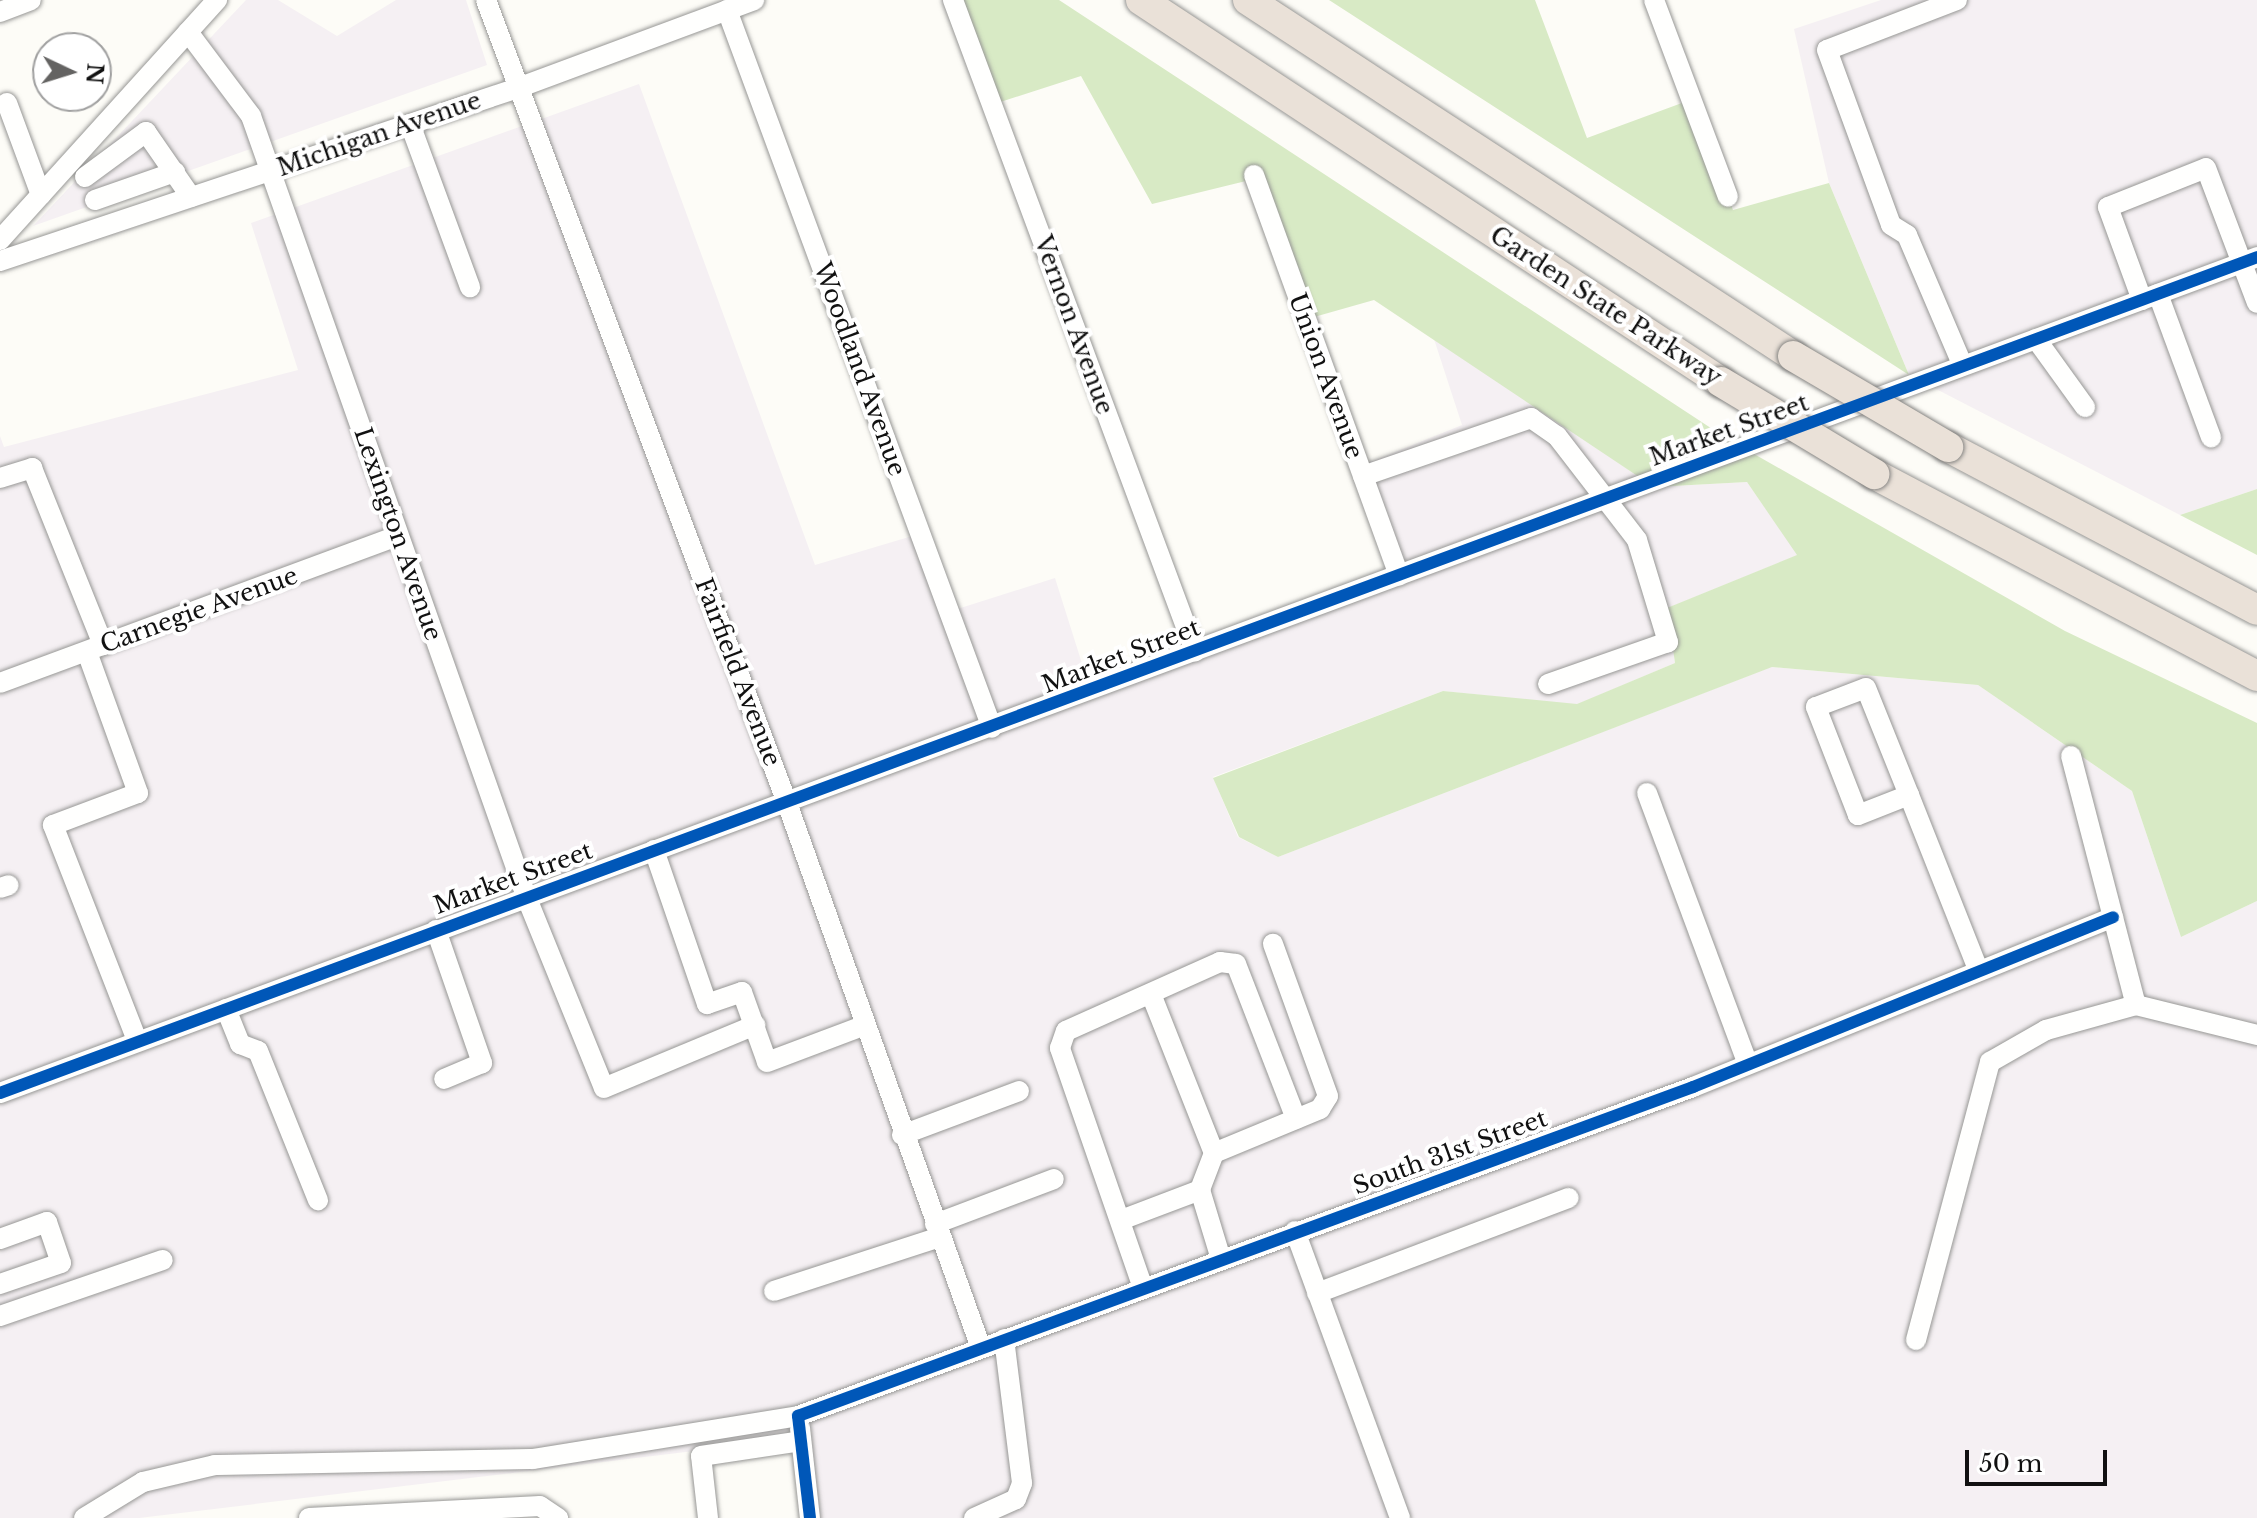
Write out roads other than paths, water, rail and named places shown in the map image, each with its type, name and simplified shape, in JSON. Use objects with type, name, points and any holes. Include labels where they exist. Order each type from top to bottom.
[{"type":"highway","name":"Garden State Parkway","points":[[1141,0],[1721,382],[1959,522],[2065,580],[2257,676]]},
{"type":"highway","points":[[1248,0],[1793,356],[1948,447],[2257,610]]},
{"type":"street","points":[[0,12],[31,0]]},
{"type":"street","points":[[0,240],[217,0]]},
{"type":"street","name":"Fairfield Avenue","points":[[486,0],[787,803],[863,1026],[981,1348]]},
{"type":"street","name":"Michigan Avenue","points":[[0,261],[518,88],[754,0]]},
{"type":"street","name":"Vernon Avenue","points":[[953,0],[1195,651]]},
{"type":"street","points":[[1654,0],[1728,197]]},
{"type":"street","points":[[1957,0],[1827,50],[1891,225],[1907,235],[1963,366]]},
{"type":"street","name":"Woodland Avenue","points":[[727,10],[992,728]]},
{"type":"street","name":"Lexington Avenue","points":[[188,32],[251,116],[526,896],[604,1088],[755,1025]]},
{"type":"street","points":[[7,103],[41,195]]},
{"type":"street","points":[[410,124],[470,287]]},
{"type":"street","points":[[85,177],[146,132],[191,197]]},
{"type":"street","points":[[72,161],[85,177],[103,226]]},
{"type":"street","points":[[2211,437],[2108,207],[2206,168],[2249,259],[2257,303]]},
{"type":"street","points":[[95,200],[175,172]]},
{"type":"street","name":"Union Avenue","points":[[1254,175],[1399,576]]},
{"type":"street","name":"Market Street","points":[[0,1093],[526,896],[992,728],[2249,259]]},
{"type":"street","points":[[2036,339],[2085,407]]},
{"type":"street","points":[[1363,476],[1531,418],[1557,436],[1609,498],[1623,530],[1637,540],[1668,642],[1548,684]]},
{"type":"street","points":[[0,478],[32,468],[95,648],[138,793],[53,825],[137,1040]]},
{"type":"street","name":"Carnegie Avenue","points":[[0,683],[398,536]]},
{"type":"street","points":[[1909,795],[1858,815],[1816,707],[1866,688],[1909,795],[1978,969]]},
{"type":"street","points":[[2071,756],[2136,1005]]},
{"type":"street","points":[[1647,793],[1748,1064]]},
{"type":"street","points":[[654,850],[707,1004],[742,992],[767,1062],[863,1026]]},
{"type":"street","name":"South 31st Street","points":[[84,1518],[143,1482],[215,1465],[533,1459],[798,1416],[1748,1064],[2113,917]]},
{"type":"street","points":[[436,930],[482,1063],[444,1079]]},
{"type":"street","points":[[1214,1153],[1320,1109],[1328,1096],[1273,944]]},
{"type":"street","points":[[1143,1288],[1060,1048],[1066,1031],[1220,962],[1236,964],[1296,1119]]},
{"type":"street","points":[[1151,994],[1214,1153],[1200,1190],[1221,1259]]},
{"type":"street","points":[[1916,1340],[1990,1062],[2046,1030],[2136,1005],[2257,1035]]},
{"type":"street","points":[[226,1009],[240,1044],[258,1051],[318,1200]]},
{"type":"street","points":[[902,1135],[1019,1091]]},
{"type":"street","points":[[774,1291],[938,1231],[1054,1179]]},
{"type":"street","points":[[1121,1220],[1200,1190]]},
{"type":"street","points":[[1317,1293],[1569,1198]]},
{"type":"street","points":[[0,1239],[47,1222],[61,1263],[0,1284]]},
{"type":"street","points":[[1295,1231],[1400,1518]]},
{"type":"street","points":[[0,1316],[163,1260]]},
{"type":"street","points":[[974,1518],[1016,1499],[1022,1483],[1004,1339]]},
{"type":"street","points":[[798,1416],[810,1518]]},
{"type":"street","points":[[708,1518],[701,1456],[801,1441]]},
{"type":"street","points":[[309,1518],[540,1506],[558,1518]]}]
